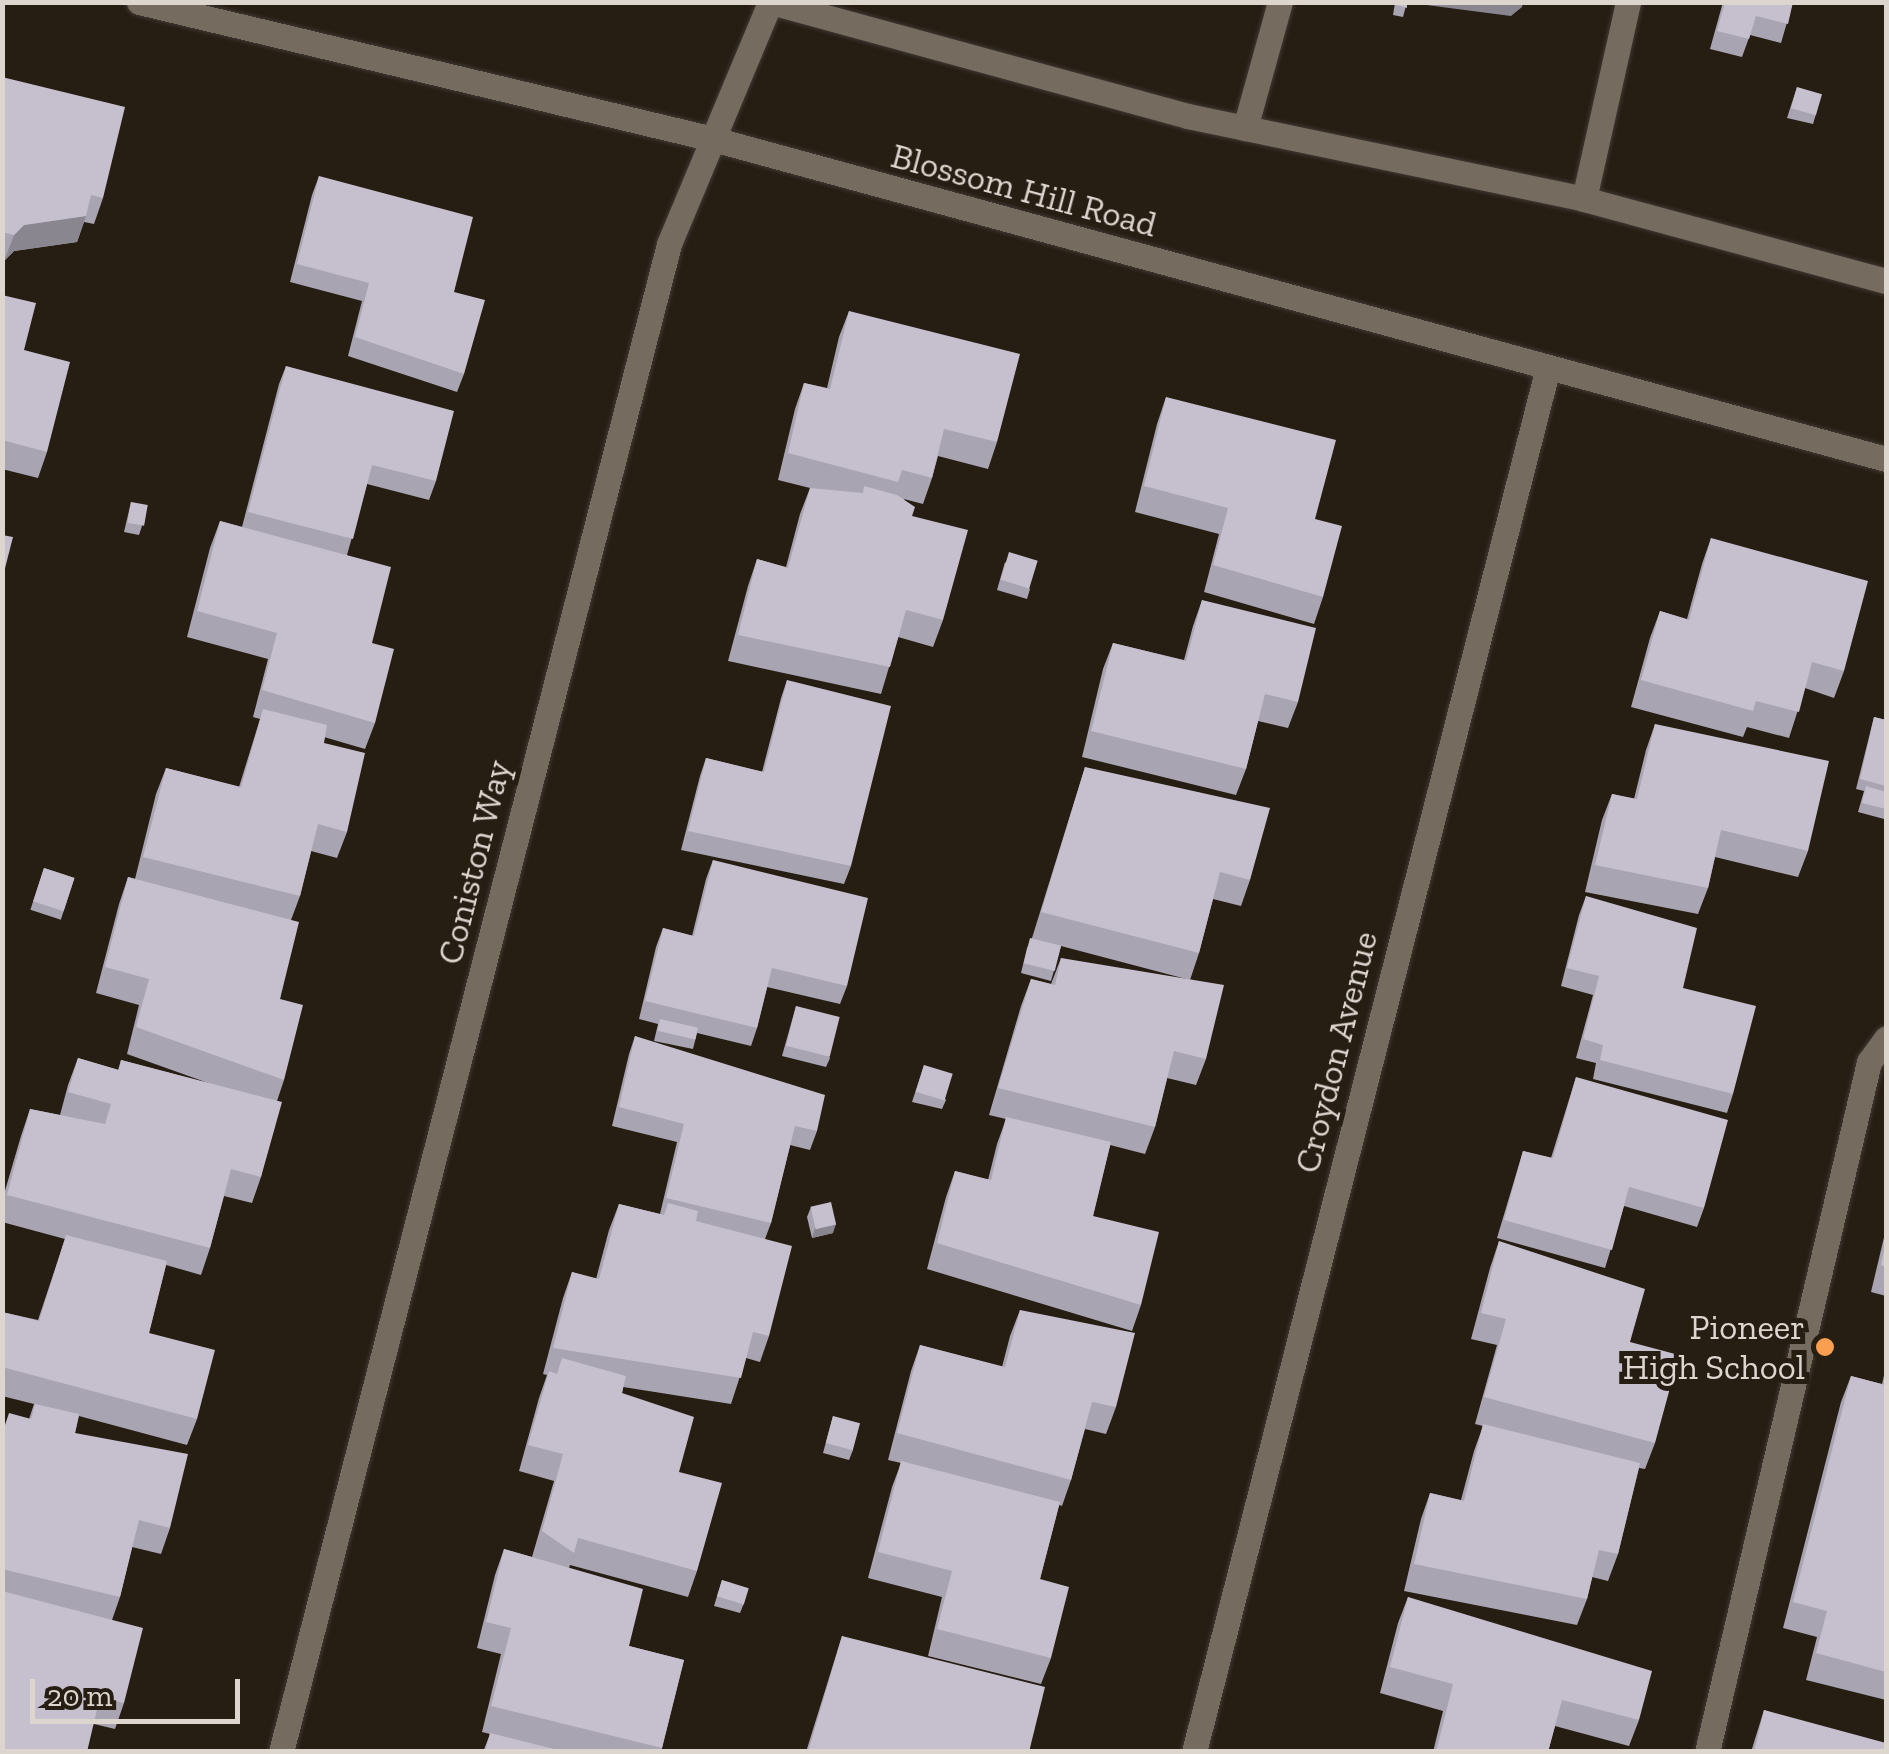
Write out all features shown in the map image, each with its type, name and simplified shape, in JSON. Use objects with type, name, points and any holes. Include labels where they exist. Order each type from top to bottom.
[{"type":"street","name":"Blossom Hill Road","points":[[140,2],[712,139],[1548,371],[1886,459]]},
{"type":"street","name":"Coniston Way","points":[[281,1752],[669,244],[771,2]]},
{"type":"street","points":[[771,2],[1245,128],[1584,199],[1886,281]]},
{"type":"street","points":[[1245,128],[1280,2]]},
{"type":"street","points":[[1584,199],[1628,2]]},
{"type":"street","name":"Croydon Avenue","points":[[1194,1752],[1548,371]]},
{"type":"street","points":[[1706,1752],[1869,1062],[1886,1039]]},
{"type":"building","points":[[1725,2],[1793,2],[1788,24],[1756,16],[1749,39],[1717,31]]},
{"type":"building","points":[[2,77],[125,107],[103,198],[91,195],[86,216],[24,225],[14,235],[2,232]]},
{"type":"building","points":[[1797,87],[1822,94],[1816,115],[1791,108]]},
{"type":"building","points":[[319,176],[473,217],[454,292],[485,300],[464,374],[355,337],[369,283],[297,264]]},
{"type":"building","points":[[2,295],[36,303],[24,350],[70,362],[47,452],[2,440]]},
{"type":"building","points":[[849,311],[1020,354],[997,442],[944,429],[932,478],[902,470],[898,482],[788,453],[804,383],[830,389]]},
{"type":"building","points":[[286,366],[454,411],[436,481],[372,465],[353,539],[248,512]]},
{"type":"building","points":[[1166,397],[1336,440],[1315,519],[1342,526],[1323,597],[1213,565],[1228,508],[1144,486]]},
{"type":"building","points":[[864,486],[897,495],[915,507],[912,516],[968,530],[943,620],[906,610],[890,667],[738,635],[757,559],[788,568],[810,488],[863,493]]},
{"type":"building","points":[[131,502],[148,505],[144,526],[127,523]]},
{"type":"building","points":[[220,521],[391,567],[372,643],[394,649],[375,723],[262,690],[277,633],[197,611]]},
{"type":"building","points":[[2,535],[13,537],[2,580]]},
{"type":"building","points":[[1711,538],[1868,581],[1844,671],[1812,662],[1799,712],[1756,701],[1753,711],[1641,680],[1660,611],[1689,620]]},
{"type":"building","points":[[1009,552],[1038,561],[1029,589],[1001,580]]},
{"type":"building","points":[[1202,600],[1316,628],[1298,702],[1265,694],[1246,769],[1091,731],[1113,643],[1186,661]]},
{"type":"building","points":[[787,680],[891,706],[851,866],[688,831],[706,758],[764,772]]},
{"type":"building","points":[[263,709],[327,725],[324,743],[365,753],[347,832],[318,824],[300,896],[143,857],[166,768],[241,787]]},
{"type":"building","points":[[1874,717],[1886,720],[1886,786],[1860,779]]},
{"type":"building","points":[[1655,724],[1829,761],[1808,851],[1721,830],[1708,888],[1595,865],[1612,794],[1637,799]]},
{"type":"building","points":[[1085,767],[1270,808],[1250,880],[1220,872],[1199,953],[1041,912]]},
{"type":"building","points":[[1866,786],[1886,792],[1886,809],[1862,803]]},
{"type":"building","points":[[713,860],[868,898],[847,986],[772,968],[757,1028],[645,1001],[663,928],[694,936]]},
{"type":"building","points":[[44,868],[74,878],[64,911],[33,901]]},
{"type":"building","points":[[128,877],[299,922],[280,999],[303,1005],[284,1080],[136,1027],[149,979],[105,967]]},
{"type":"building","points":[[1586,896],[1697,928],[1683,988],[1756,1006],[1733,1094],[1600,1060],[1603,1045],[1583,1039],[1599,976],[1567,968]]},
{"type":"building","points":[[1030,938],[1061,946],[1055,971],[1024,963]]},
{"type":"building","points":[[1061,958],[1224,985],[1206,1059],[1174,1051],[1155,1127],[998,1088],[1031,979],[1055,985]]},
{"type":"building","points":[[796,1006],[840,1017],[830,1057],[786,1046]]},
{"type":"building","points":[[660,1019],[698,1028],[695,1039],[657,1031]]},
{"type":"building","points":[[635,1036],[825,1095],[817,1131],[795,1126],[771,1223],[666,1198],[684,1124],[619,1107]]},
{"type":"building","points":[[78,1058],[119,1070],[121,1060],[282,1102],[261,1177],[231,1169],[210,1248],[7,1195],[30,1109],[105,1124],[111,1104],[68,1092]]},
{"type":"building","points":[[924,1065],[953,1074],[945,1101],[916,1092]]},
{"type":"building","points":[[1576,1077],[1728,1120],[1704,1208],[1629,1187],[1612,1250],[1504,1220],[1523,1151],[1553,1158]]},
{"type":"building","points":[[1006,1117],[1111,1142],[1093,1216],[1159,1232],[1141,1305],[937,1243],[955,1171],[991,1180]]},
{"type":"building","points":[[831,1202],[836,1224],[816,1229],[811,1207]]},
{"type":"building","points":[[668,1203],[698,1211],[696,1221],[792,1246],[769,1336],[753,1332],[741,1378],[553,1348],[572,1272],[599,1279],[619,1204],[664,1215]]},
{"type":"building","points":[[66,1235],[167,1261],[149,1333],[215,1350],[197,1419],[2,1367],[2,1312],[39,1321]]},
{"type":"building","points":[[1499,1241],[1645,1289],[1630,1342],[1679,1355],[1655,1443],[1484,1397],[1506,1319],[1481,1313]]},
{"type":"building","points":[[1886,1241],[1886,1267],[1881,1265]]},
{"type":"building","points":[[1020,1310],[1135,1333],[1116,1407],[1092,1402],[1071,1480],[897,1433],[920,1345],[1005,1367]]},
{"type":"building","points":[[562,1358],[626,1376],[622,1393],[694,1417],[679,1472],[722,1483],[697,1571],[578,1538],[574,1553],[542,1531],[563,1454],[528,1445],[549,1371],[557,1374]]},
{"type":"building","points":[[1851,1376],[1885,1385],[1886,1378],[1886,1672],[1816,1653],[1827,1611],[1793,1602]]},
{"type":"building","points":[[35,1404],[79,1414],[75,1433],[188,1454],[170,1528],[139,1520],[120,1597],[2,1569],[2,1434],[9,1413],[31,1419]]},
{"type":"building","points":[[833,1416],[860,1423],[853,1450],[826,1443]]},
{"type":"building","points":[[1483,1424],[1640,1463],[1618,1554],[1599,1550],[1587,1599],[1414,1564],[1430,1493],[1464,1501]]},
{"type":"building","points":[[901,1461],[1060,1502],[1040,1579],[1069,1587],[1051,1658],[937,1629],[952,1571],[878,1552]]},
{"type":"building","points":[[504,1549],[643,1589],[629,1646],[684,1660],[662,1748],[491,1706],[511,1628],[486,1622]]},
{"type":"building","points":[[722,1580],[749,1588],[744,1604],[717,1596]]},
{"type":"building","points":[[2,1591],[143,1628],[124,1703],[100,1697],[87,1752],[2,1752]]},
{"type":"building","points":[[1408,1597],[1652,1671],[1639,1720],[1562,1700],[1548,1752],[1436,1752],[1453,1684],[1390,1667]]},
{"type":"building","points":[[842,1636],[1045,1687],[1029,1752],[808,1752]]},
{"type":"building","points":[[1764,1710],[1886,1743],[1886,1752],[1754,1752]]},
{"type":"building","points":[[490,1733],[566,1752],[485,1752]]},
{"type":"place","name":"Pioneer High School","points":[[1825,1347]]}]
